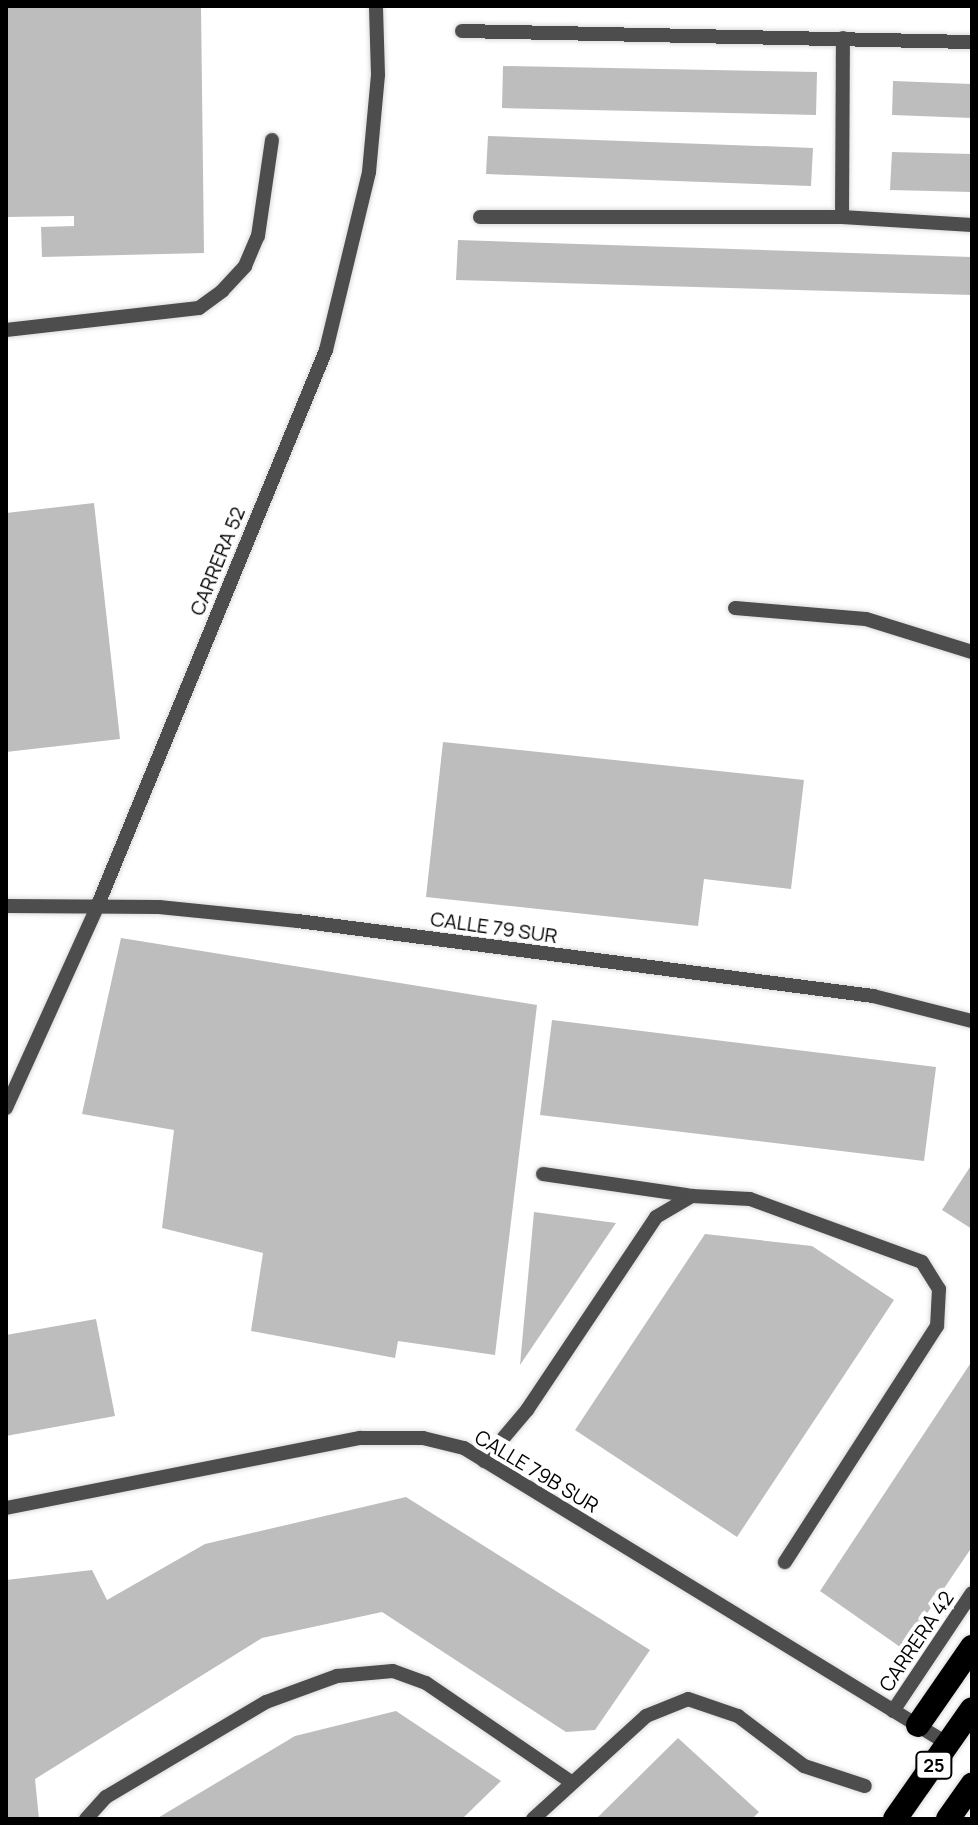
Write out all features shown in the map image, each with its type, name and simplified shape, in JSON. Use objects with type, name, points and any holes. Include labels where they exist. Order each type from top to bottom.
[{"type":"highway","points":[[918,1725],[972,1647]]},
{"type":"highway","name":"25","points":[[895,1819],[972,1709]]},
{"type":"highway","name":"25","points":[[948,1819],[972,1785]]},
{"type":"street","name":"CARRERA 52","points":[[6,1108],[97,907],[326,350],[369,172],[378,75],[376,6]]},
{"type":"street","points":[[462,31],[972,42]]},
{"type":"street","points":[[842,217],[843,38]]},
{"type":"street","points":[[6,330],[199,308],[245,266],[258,236],[272,140]]},
{"type":"street","points":[[480,217],[842,217],[972,225]]},
{"type":"street","points":[[735,608],[866,619],[972,652]]},
{"type":"street","name":"CALLE 79 SUR","points":[[6,906],[172,908],[329,925],[873,996],[972,1021]]},
{"type":"street","points":[[543,1174],[692,1196],[750,1199],[922,1262],[939,1289],[937,1326],[785,1562]]},
{"type":"street","points":[[484,1461],[527,1410],[656,1217],[672,1203],[692,1196]]},
{"type":"street","name":"CALLE 79B SUR","points":[[6,1508],[360,1438],[423,1438],[464,1448],[948,1744]]},
{"type":"street","name":"CARRERA 42","points":[[893,1711],[972,1593]]},
{"type":"street","points":[[86,1819],[106,1797],[266,1702],[337,1676],[393,1671],[426,1683],[571,1782]]},
{"type":"street","points":[[533,1819],[646,1716],[688,1699],[738,1716],[804,1766],[865,1786]]},
{"type":"building","points":[[6,6],[201,6],[204,253],[42,257],[41,227],[74,226],[74,216],[6,217]]},
{"type":"building","points":[[503,66],[817,72],[816,115],[502,108]]},
{"type":"building","points":[[893,81],[972,84],[972,118],[892,115]]},
{"type":"building","points":[[488,136],[813,148],[811,186],[486,174]]},
{"type":"building","points":[[892,152],[972,154],[972,192],[890,190]]},
{"type":"building","points":[[458,240],[972,257],[972,295],[456,280]]},
{"type":"building","points":[[94,503],[120,739],[6,752],[6,513]]},
{"type":"building","points":[[443,742],[804,780],[791,889],[704,879],[698,926],[426,897]]},
{"type":"building","points":[[121,938],[537,1005],[495,1355],[398,1341],[395,1358],[251,1331],[263,1253],[162,1228],[174,1130],[82,1114]]},
{"type":"building","points":[[552,1020],[936,1067],[924,1161],[540,1115]]},
{"type":"building","points":[[972,1164],[972,1229],[942,1210]]},
{"type":"building","points":[[534,1212],[616,1223],[520,1365]]},
{"type":"building","points":[[705,1234],[812,1246],[894,1300],[737,1537],[575,1430]]},
{"type":"building","points":[[96,1319],[115,1416],[6,1436],[6,1335]]},
{"type":"building","points":[[972,1361],[972,1547],[903,1649],[820,1591]]},
{"type":"building","points":[[406,1497],[650,1650],[595,1730],[566,1732],[382,1612],[262,1638],[35,1779],[39,1819],[6,1819],[6,1580],[92,1570],[107,1600],[205,1544]]},
{"type":"building","points":[[396,1711],[501,1781],[462,1819],[156,1819],[295,1736]]},
{"type":"building","points":[[678,1738],[759,1812],[752,1819],[596,1819]]}]
